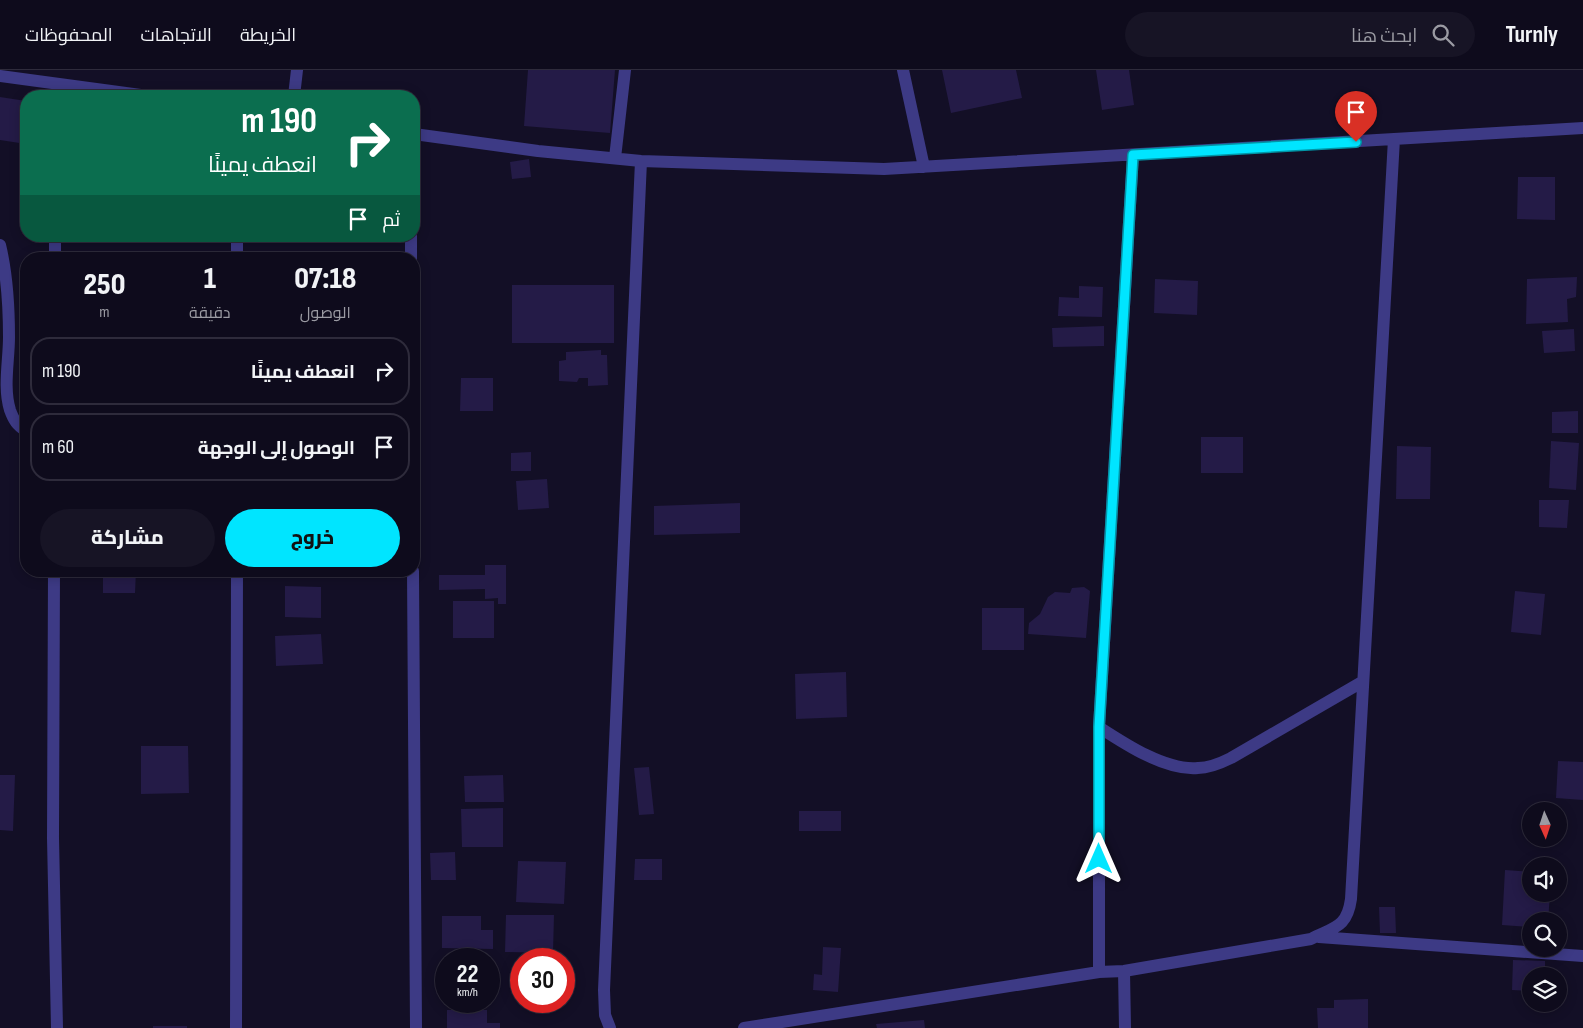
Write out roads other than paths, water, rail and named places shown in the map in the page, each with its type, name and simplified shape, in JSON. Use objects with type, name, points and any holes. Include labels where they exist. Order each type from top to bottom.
[{"type":"street","points":[[295,90],[297,70]]},
{"type":"street","points":[[615,158],[625,70]]},
{"type":"street","points":[[903,70],[924,167]]},
{"type":"street","points":[[0,76],[55,90]]},
{"type":"street","points":[[420,135],[538,151],[641,161],[884,169],[1583,128]]},
{"type":"street","points":[[744,1028],[1099,972],[1124,971],[1311,939],[1337,928],[1344,920],[1349,910],[1394,140]]},
{"type":"street","points":[[1099,972],[1099,727],[1133,155]]},
{"type":"street","points":[[610,1028],[605,1015],[604,990],[641,161]]},
{"type":"street","points":[[0,245],[4,262],[9,336],[5,409],[20,427]]},
{"type":"street","points":[[54,577],[53,838],[57,1028]]},
{"type":"street","points":[[236,1028],[237,577]]},
{"type":"street","points":[[413,577],[416,1028]]},
{"type":"street","points":[[1099,727],[1123,743],[1151,757],[1174,765],[1197,769],[1215,765],[1239,754],[1362,682]]},
{"type":"street","points":[[1316,937],[1583,956]]},
{"type":"street","points":[[1124,971],[1125,1028]]}]
